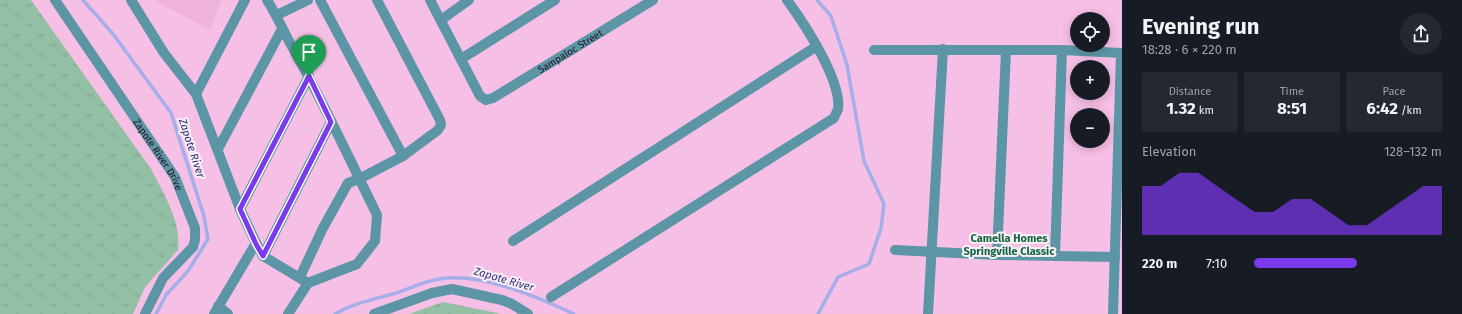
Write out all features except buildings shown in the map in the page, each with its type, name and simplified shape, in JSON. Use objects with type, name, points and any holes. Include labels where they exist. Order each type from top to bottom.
[{"type":"street","name":"Zapote River Drive","points":[[55,0],[175,177],[195,228],[195,240],[193,247],[163,278],[145,314]]},
{"type":"street","points":[[131,0],[164,53],[196,94],[240,209],[263,256],[304,280],[357,264],[376,241],[377,215],[309,76],[282,29],[277,15],[267,0]]},
{"type":"street","points":[[196,94],[245,0]]},
{"type":"street","points":[[277,15],[308,0]]},
{"type":"street","points":[[320,0],[404,156]]},
{"type":"street","points":[[288,314],[304,280],[338,198],[348,184],[404,156],[438,130],[441,125],[440,120],[378,0]]},
{"type":"street","points":[[430,0],[461,59],[555,0]]},
{"type":"street","points":[[441,20],[469,0]]},
{"type":"street","name":"Sampaloc Street","points":[[461,59],[480,96],[486,100],[493,98],[653,0]]},
{"type":"street","points":[[551,297],[834,118],[838,110],[836,86],[812,34],[787,0]]},
{"type":"street","points":[[218,149],[282,29]]},
{"type":"street","points":[[513,241],[817,46]]},
{"type":"street","points":[[928,314],[943,49]]},
{"type":"street","points":[[874,50],[1062,50],[1121,53],[1115,257],[1116,307]]},
{"type":"street","points":[[997,255],[1006,50]]},
{"type":"street","points":[[1055,256],[1062,50]]},
{"type":"street","points":[[240,209],[309,76]]},
{"type":"street","points":[[263,256],[331,122]]},
{"type":"street","points":[[228,314],[216,310],[256,244]]},
{"type":"street","points":[[895,250],[997,255],[1115,257]]},
{"type":"street","points":[[374,314],[432,293],[452,289],[502,300],[522,309],[528,314]]},
{"type":"shaded area","points":[[154,0],[221,0],[210,30]]},
{"type":"green space","points":[[0,0],[31,0],[151,169],[166,198],[177,229],[178,250],[145,287],[133,314],[0,314]]},
{"type":"green space","points":[[443,302],[497,313],[499,314],[409,314]]},
{"type":"waterway","name":"Zapote River","points":[[83,0],[113,34],[171,113],[204,216],[208,239],[188,271],[166,295],[156,314]]},
{"type":"waterway","points":[[817,0],[831,16],[847,65],[864,161],[884,204],[881,228],[869,264],[838,277],[818,314]]},
{"type":"waterway","name":"Zapote River","points":[[335,314],[372,299],[396,293],[434,280],[451,278],[469,279],[506,286],[574,314]]},
{"type":"district","name":"Camella Homes Springville Classic","points":[[1009,244]]},
{"type":"route","points":[[309,76],[331,122],[263,256],[240,209],[309,76]]}]
